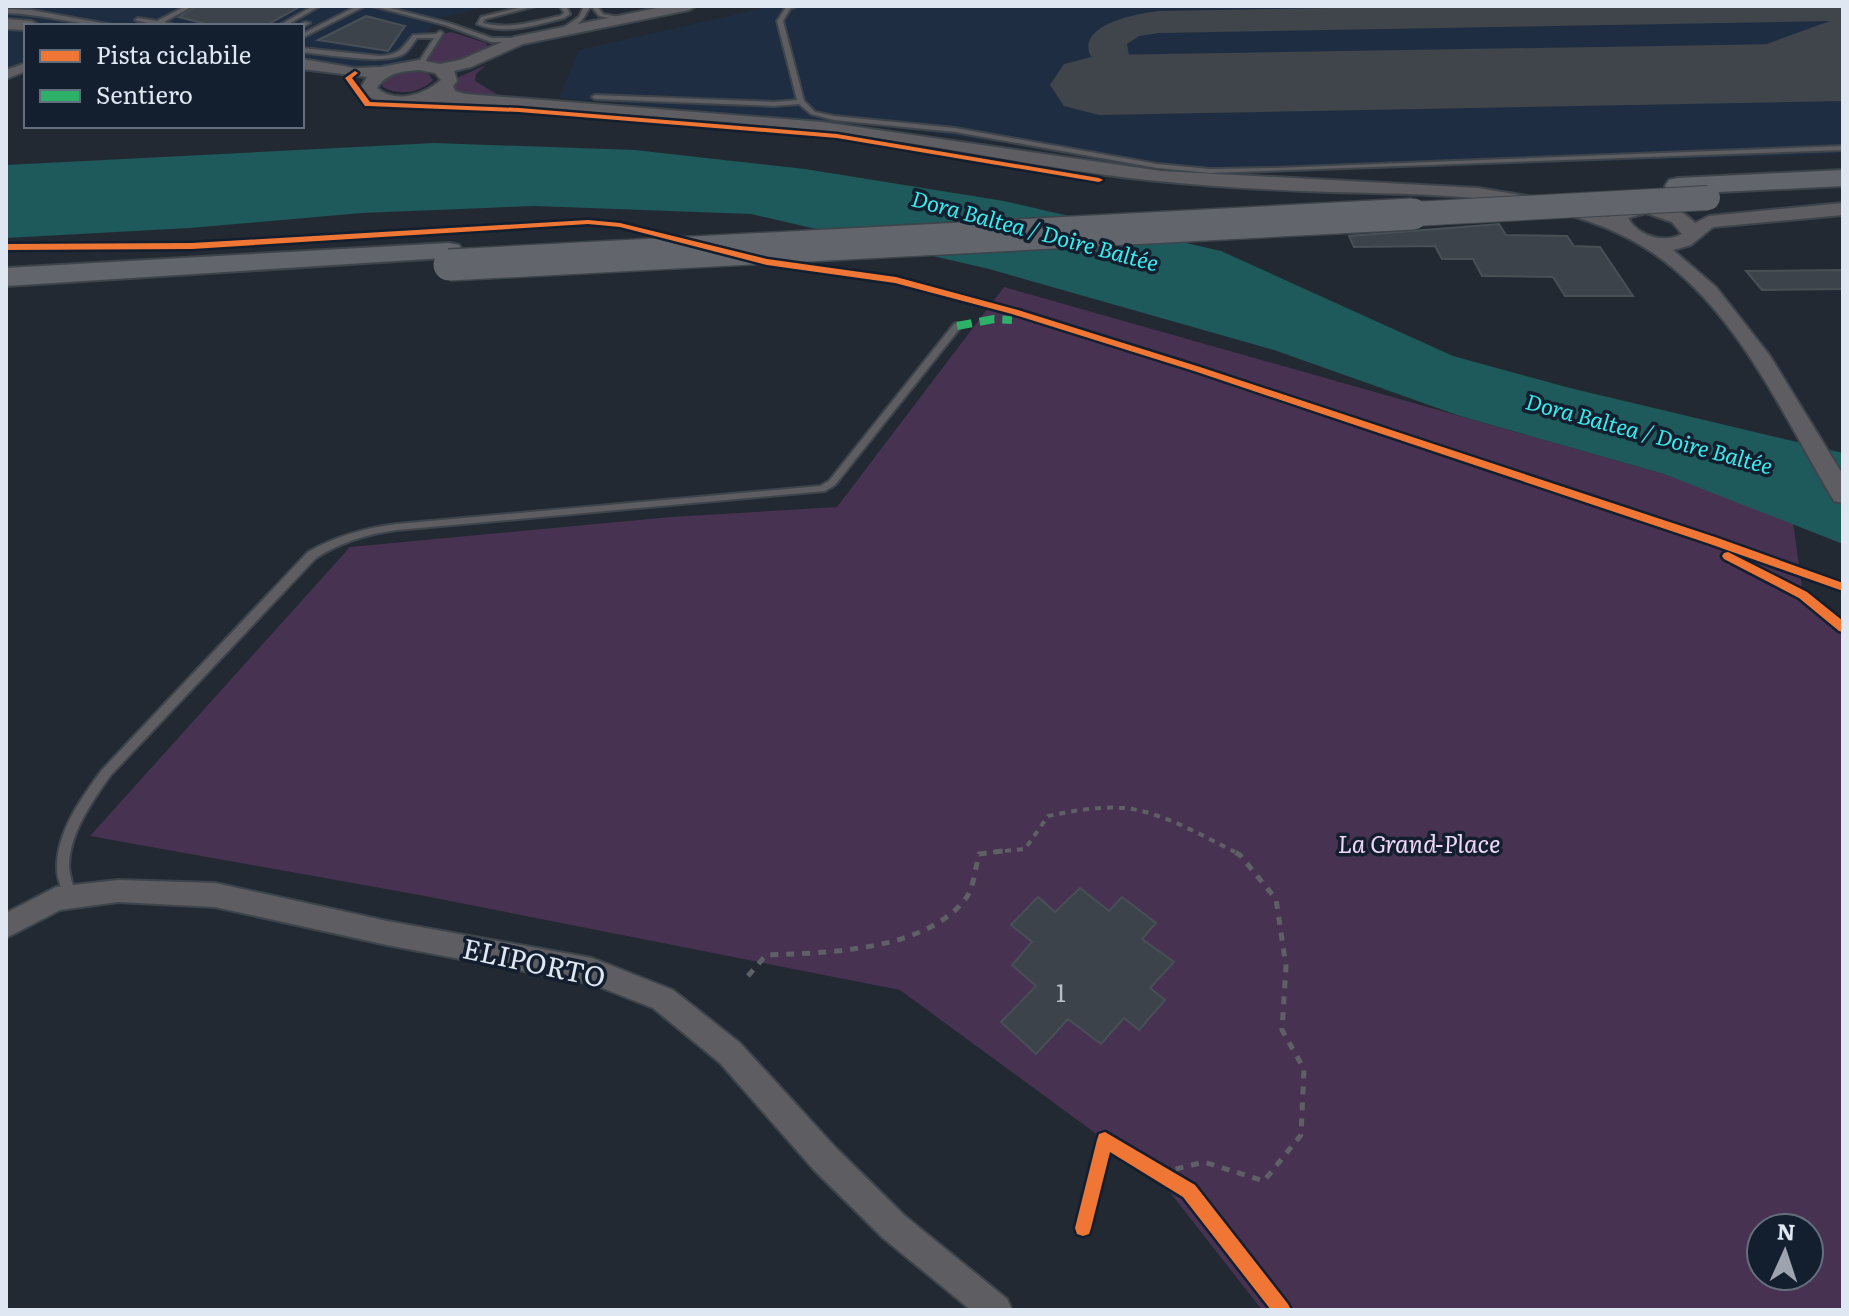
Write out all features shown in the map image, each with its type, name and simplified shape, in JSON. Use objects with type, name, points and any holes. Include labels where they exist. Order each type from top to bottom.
[{"type":"highway","points":[[6,290],[449,258],[1843,178]]},
{"type":"highway","points":[[6,277],[1843,191]]},
{"type":"street","points":[[304,64],[362,78],[386,72],[440,75],[518,46],[689,6]]},
{"type":"street","points":[[410,100],[431,94],[440,75],[465,64],[490,46],[565,29],[617,23]]},
{"type":"street","points":[[565,104],[508,94],[488,79],[488,69],[507,56],[617,23]]},
{"type":"street","points":[[440,75],[448,94],[463,99],[719,115],[876,134],[1119,172],[1270,183],[1461,189],[1547,205],[1622,228],[1646,240],[1669,255],[1706,288],[1750,345],[1843,495]]},
{"type":"street","points":[[362,78],[377,97],[456,104],[612,107]]},
{"type":"street","points":[[1270,183],[1426,176],[1494,180],[1534,186],[1630,209],[1752,216]]},
{"type":"street","points":[[1622,228],[1618,217],[1630,209]]},
{"type":"street","points":[[1646,240],[1686,238],[1709,222],[1843,209]]},
{"type":"street","points":[[1667,212],[1686,223],[1686,238],[1706,288]]},
{"type":"street","name":"ELIPORTO","points":[[6,926],[56,899],[118,891],[215,895],[387,933],[592,971],[663,999],[730,1053],[825,1159],[894,1227],[996,1310]]},
{"type":"lane","points":[[138,20],[155,24],[190,6]]},
{"type":"lane","points":[[285,24],[317,6]]},
{"type":"lane","points":[[304,35],[362,6]]},
{"type":"lane","points":[[375,6],[447,24],[490,46]]},
{"type":"lane","points":[[533,6],[483,18],[480,24],[497,30],[508,29],[562,17],[567,14],[563,6]]},
{"type":"lane","points":[[565,29],[582,18],[587,6]]},
{"type":"lane","points":[[594,6],[601,15],[617,23]]},
{"type":"lane","points":[[794,6],[788,8],[780,21],[801,102],[813,113],[834,118],[955,130],[1088,156],[1210,171],[1843,148]]},
{"type":"lane","points":[[6,11],[103,24]]},
{"type":"lane","points":[[440,75],[423,60],[447,24]]},
{"type":"lane","points":[[304,50],[380,58],[403,52],[415,36],[437,36]]},
{"type":"lane","points":[[595,97],[774,104],[801,102]]},
{"type":"lane","points":[[71,897],[63,868],[70,837],[87,799],[117,762],[312,555],[360,532],[397,527],[822,489],[832,483],[957,326]]},
{"type":"path","points":[[748,976],[766,955],[825,953],[916,936],[965,900],[979,854],[1025,849],[1048,816],[1079,810],[1125,808],[1186,827],[1240,855],[1276,899],[1286,966],[1282,1030],[1304,1069],[1301,1135],[1264,1181],[1204,1162],[1155,1170]]},
{"type":"path","points":[[1155,1170],[1180,1185]]},
{"type":"shaded area","points":[[6,6],[491,6],[438,18],[403,62],[367,68],[304,59],[304,24],[51,24],[6,19]]},
{"type":"shaded area","points":[[773,6],[1843,6],[1843,154],[1212,173],[874,125],[559,98],[579,50]]},
{"type":"shaded area","points":[[6,26],[24,27],[24,63],[6,70]]},
{"type":"green space","points":[[451,32],[486,43],[488,48],[459,62],[430,62],[427,59],[443,34]]},
{"type":"green space","points":[[486,65],[476,74],[475,81],[503,98],[476,98],[452,90],[452,84],[459,77]]},
{"type":"green space","points":[[411,71],[428,73],[433,80],[409,92],[395,92],[383,87],[382,83],[392,75]]},
{"type":"green space","name":"La Grand-Place","points":[[1004,287],[1664,474],[1793,522],[1803,595],[1843,628],[1843,1310],[1262,1310],[1162,1182],[900,990],[425,896],[90,836],[350,547],[671,517],[837,507]]},
{"type":"water","name":"Dora Baltea / Doire Baltée","points":[[434,143],[635,150],[805,169],[1004,201],[1221,251],[1453,356],[1570,388],[1843,453],[1843,544],[1664,474],[1460,416],[1274,350],[989,269],[751,214],[534,206],[362,213],[190,228],[6,238],[6,165]]},
{"type":"building","points":[[196,6],[301,6],[269,24],[205,24],[179,17]]},
{"type":"building","points":[[366,16],[405,26],[388,51],[318,40]]},
{"type":"building","points":[[1499,224],[1506,235],[1567,236],[1574,246],[1600,247],[1633,296],[1565,296],[1553,277],[1482,276],[1473,259],[1442,259],[1435,246],[1354,247],[1349,236]]},
{"type":"building","points":[[1843,270],[1843,289],[1762,290],[1746,271]]},
{"type":"building","points":[[1080,888],[1109,911],[1122,897],[1156,923],[1142,939],[1174,962],[1150,988],[1165,1000],[1139,1030],[1124,1018],[1101,1044],[1068,1019],[1036,1054],[1001,1022],[1036,986],[1012,965],[1032,942],[1011,925],[1038,897],[1055,912]]},
{"type":"taxiway","points":[[1197,83],[1156,80],[1126,71],[1115,64],[1109,53],[1108,40],[1129,26],[1159,22],[1843,10]]},
{"type":"taxiway","points":[[1675,75],[1758,60],[1843,29]]},
{"type":"runway","points":[[1099,85],[1843,72]]},
{"type":"marked path","points":[[957,326],[994,319],[1012,320]]},
{"type":"cycle path","points":[[355,73],[348,78],[368,104],[519,110],[837,136],[1099,180]]},
{"type":"cycle path","points":[[6,247],[192,246],[588,222],[620,225],[767,262],[896,280],[1015,312],[1197,369],[1843,587]]},
{"type":"cycle path","points":[[1728,556],[1803,595],[1843,628]]},
{"type":"cycle path","points":[[1083,1228],[1105,1140],[1189,1191],[1282,1310]]}]
